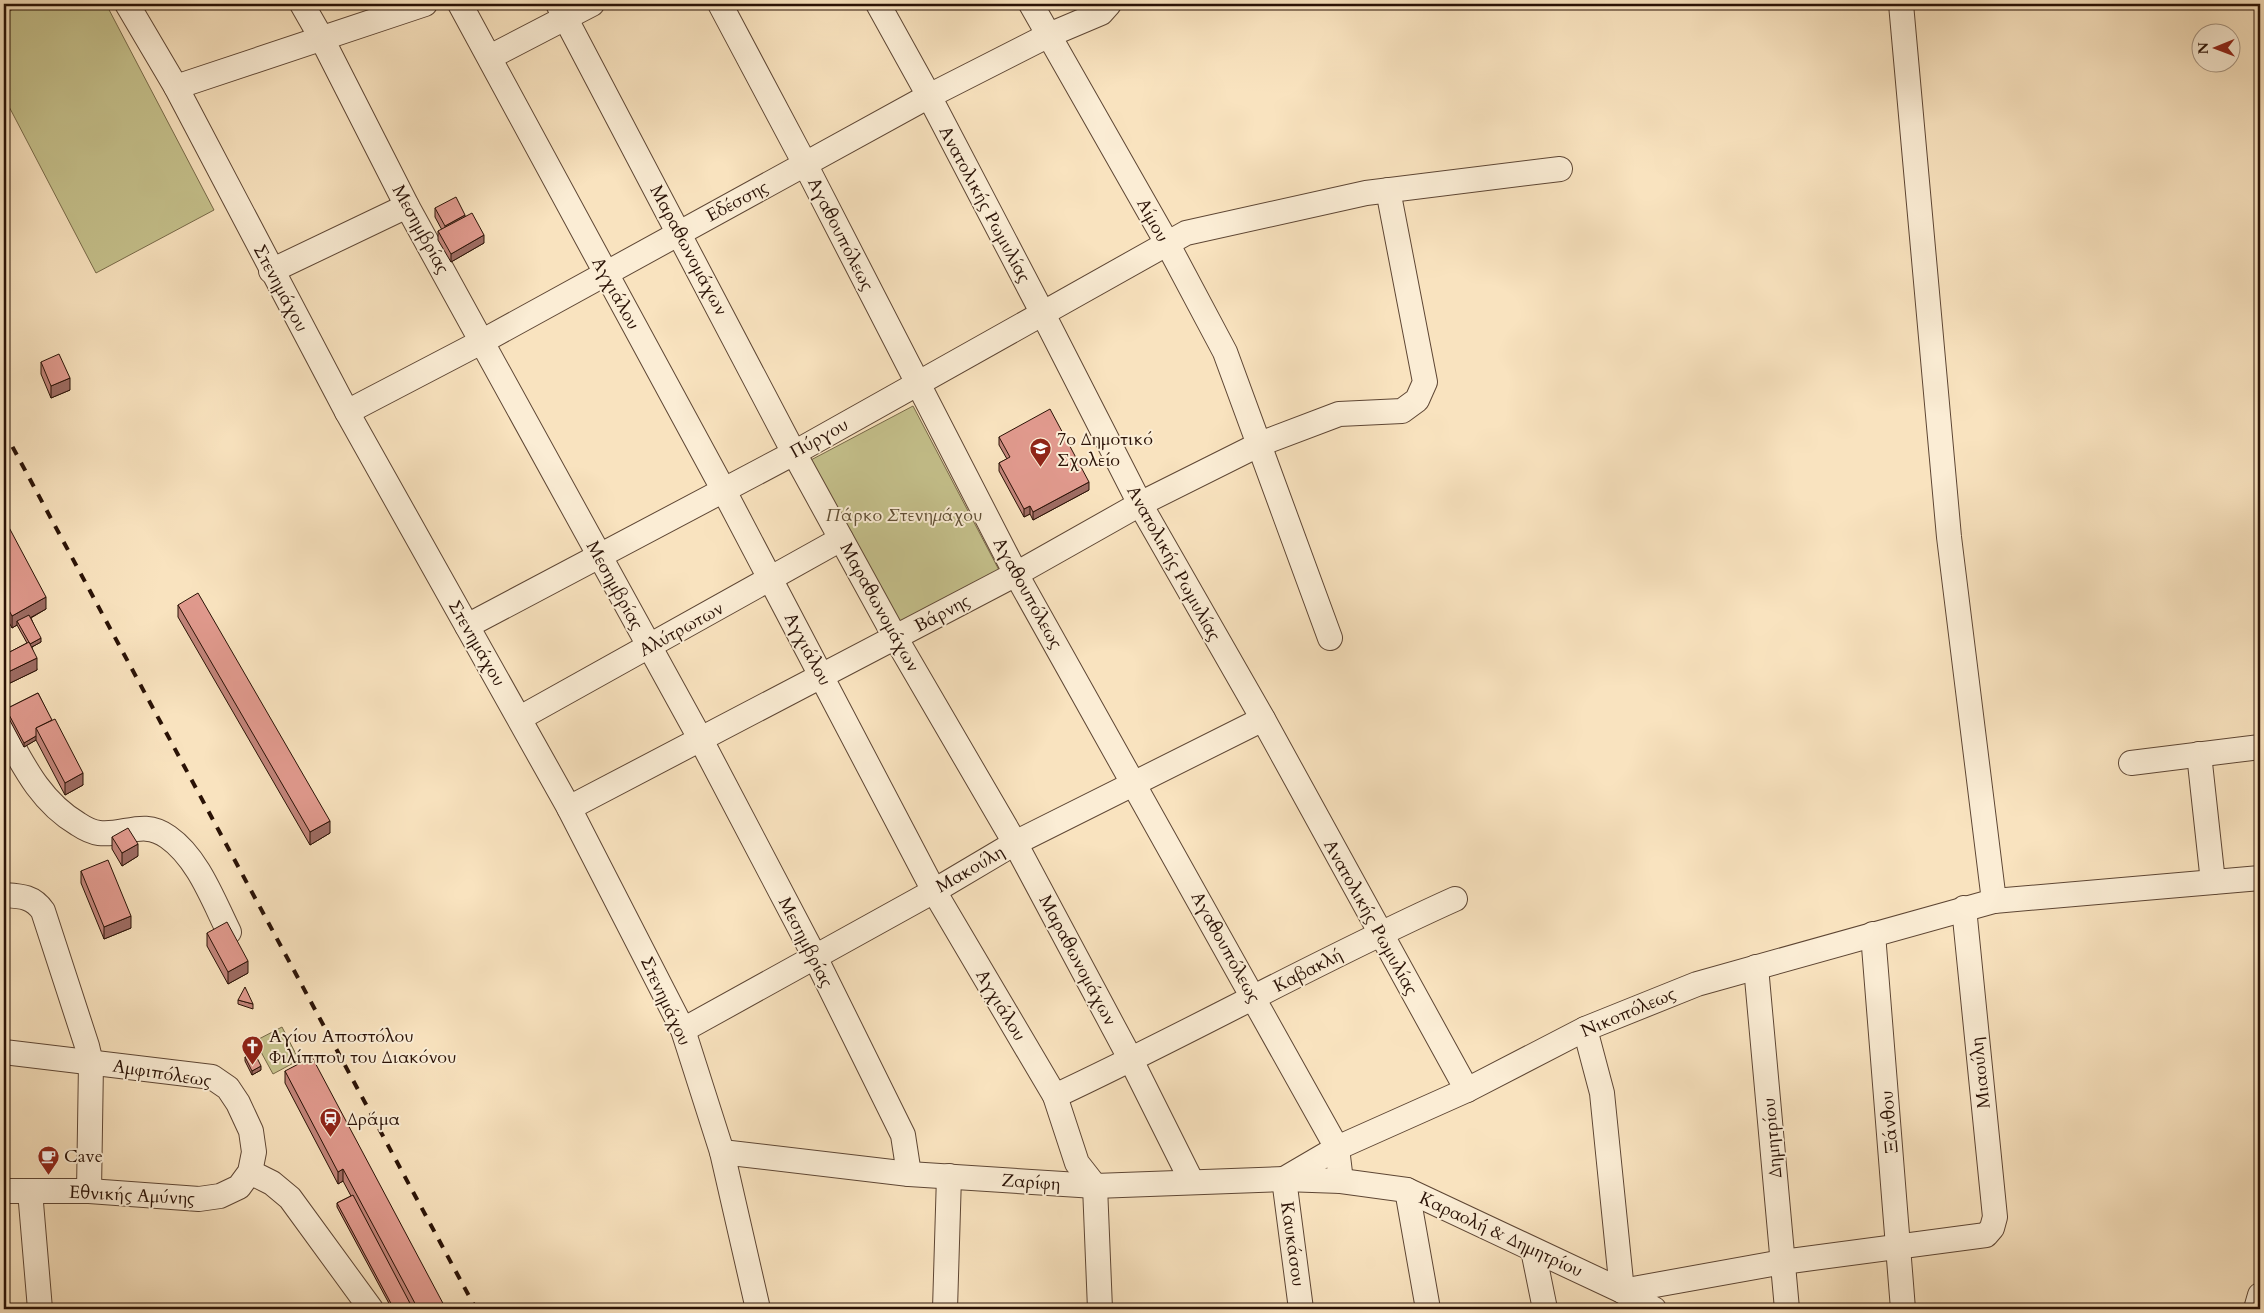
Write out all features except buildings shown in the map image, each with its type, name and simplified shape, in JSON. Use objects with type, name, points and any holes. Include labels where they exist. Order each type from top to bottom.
[{"type":"street","name":"Στενημάχου","points":[[127,4],[176,86],[271,271],[347,412],[569,808],[683,1030],[722,1152],[758,1309]]},
{"type":"street","name":"Μεσημβρίας","points":[[302,4],[322,39],[407,206],[702,740],[815,957],[903,1135],[909,1174]]},
{"type":"street","points":[[176,86],[424,4]]},
{"type":"street","name":"Αγχιάλου","points":[[460,4],[723,489],[934,891],[1055,1096],[1078,1163],[1095,1186]]},
{"type":"street","points":[[490,57],[562,11],[592,4]]},
{"type":"street","name":"Αγαθουπόλεως","points":[[720,4],[805,164],[1016,574],[1337,1148]]},
{"type":"street","name":"Ανατολικής Ρωμυλίας","points":[[878,4],[929,96],[1140,504],[1263,719],[1466,1090]]},
{"type":"street","name":"Αίμου","points":[[1031,4],[1167,243],[1225,352],[1330,638]]},
{"type":"street","name":"Εδέσσης","points":[[347,412],[483,341],[929,96],[1049,35],[1101,13],[1109,4]]},
{"type":"street","points":[[1902,4],[1949,537],[1994,901]]},
{"type":"street","name":"Μαραθωνομάχων","points":[[562,11],[794,453],[895,638],[1015,843],[1131,1060],[1192,1182]]},
{"type":"street","name":"Πύργου","points":[[467,626],[794,453],[1186,233],[1366,193],[1560,169]]},
{"type":"street","name":"Βάρνης","points":[[569,808],[1016,574],[1140,504],[1260,444],[1340,414],[1402,411],[1418,400],[1425,382],[1388,190]]},
{"type":"street","points":[[271,271],[407,206]]},
{"type":"street","name":"Αλύτρωτων","points":[[520,718],[842,539]]},
{"type":"street","name":"Μακούλη","points":[[683,1030],[934,891],[1015,843],[1263,719]]},
{"type":"street","points":[[4,730],[28,776],[44,797],[62,815],[87,829],[99,833],[148,827],[168,837],[186,855],[201,876],[229,932]]},
{"type":"street","points":[[2131,763],[2260,747]]},
{"type":"street","points":[[2199,754],[2213,882]]},
{"type":"street","name":"Νικοπόλεως","points":[[1284,1179],[1337,1148],[1466,1090],[1585,1029],[1697,984],[1994,901],[2260,878]]},
{"type":"street","points":[[4,895],[27,897],[39,905],[47,920],[91,1063],[89,1191]]},
{"type":"street","name":"Καβακλή","points":[[1055,1096],[1131,1060],[1379,933],[1455,899]]},
{"type":"street","name":"Μιαούλη","points":[[1900,1247],[1986,1235],[1992,1228],[1995,1217],[1964,908]]},
{"type":"street","name":"Ξάνθου","points":[[1873,934],[1900,1247],[1903,1309]]},
{"type":"street","name":"Δημητρίου","points":[[1756,967],[1787,1309]]},
{"type":"street","points":[[1585,1029],[1602,1093],[1622,1291],[1783,1262],[1900,1247]]},
{"type":"street","name":"Αμφιπόλεως","points":[[4,1052],[212,1077],[228,1088],[238,1103],[251,1131],[254,1152],[250,1172]]},
{"type":"street","points":[[1337,1148],[1341,1181]]},
{"type":"street","name":"Ζαρίφη","points":[[722,1152],[909,1174],[1095,1186],[1284,1179],[1341,1181]]},
{"type":"street","points":[[250,1172],[272,1183],[290,1198],[371,1309]]},
{"type":"street","name":"Εθνικής Αμύνης","points":[[4,1191],[89,1191],[199,1199],[220,1196],[239,1187],[250,1172]]},
{"type":"street","points":[[945,1309],[949,1176]]},
{"type":"street","name":"Καυκάσου","points":[[1284,1179],[1302,1309]]},
{"type":"street","name":"Καραολή & Δημητρίου","points":[[1341,1181],[1407,1190],[1622,1291],[1654,1309]]},
{"type":"street","points":[[1095,1186],[1100,1309]]},
{"type":"street","points":[[1407,1190],[1428,1309]]},
{"type":"street","points":[[30,1191],[40,1309]]},
{"type":"street","points":[[1533,1250],[1545,1309]]},
{"type":"street","points":[[2256,1309],[2260,1295]]},
{"type":"green space","points":[[23,4],[106,4],[214,210],[96,273],[4,97],[4,14]]},
{"type":"green space","name":"Πάρκο Στενημάχου","points":[[913,406],[999,570],[895,625],[809,461]]},
{"type":"green space","points":[[282,1027],[299,1060],[273,1074],[255,1041]]},
{"type":"railway","points":[[4,431],[476,1309]]},
{"type":"place","name":"7ο Δημοτικό Σχολείο","points":[[1041,468]]},
{"type":"place","name":"Αγίου Αποστόλου Φιλίππου του Διακόνου","points":[[253,1065]]},
{"type":"place","name":"Δράμα","points":[[331,1138]]},
{"type":"place","name":"Cave","points":[[48,1175]]}]
